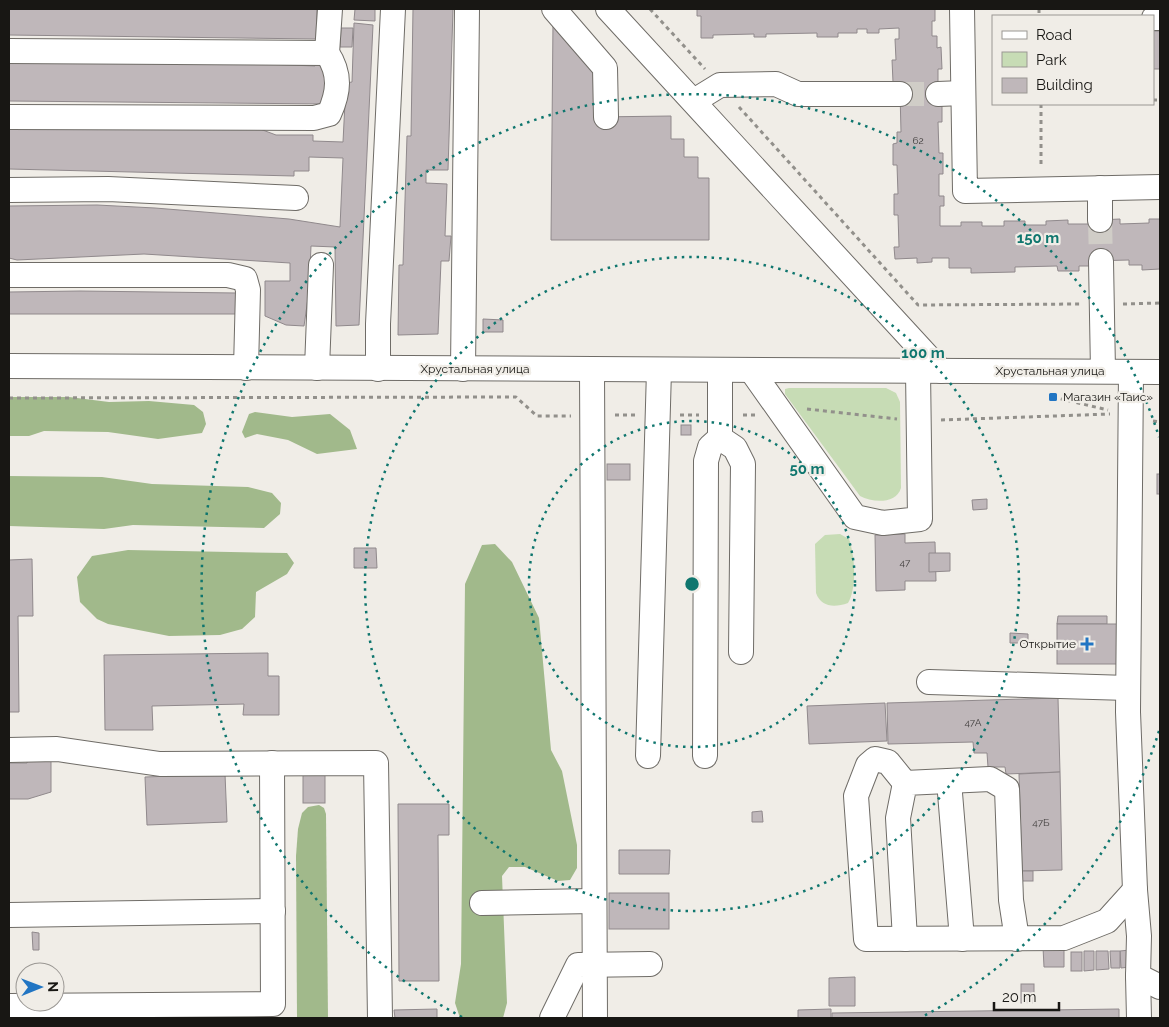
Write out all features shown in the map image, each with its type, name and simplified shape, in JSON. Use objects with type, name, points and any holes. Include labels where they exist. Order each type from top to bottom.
[{"type":"street","points":[[9,117],[314,118],[329,114],[336,99],[337,73],[327,53],[330,9]]},
{"type":"street","points":[[378,368],[378,324],[393,9]]},
{"type":"street","points":[[463,369],[467,9]]},
{"type":"street","points":[[554,9],[605,68],[606,117]]},
{"type":"street","points":[[608,9],[694,101],[929,371],[919,421],[920,520],[883,523],[855,517],[751,370]]},
{"type":"street","points":[[962,9],[965,191],[1160,187]]},
{"type":"street","points":[[9,51],[327,53]]},
{"type":"street","points":[[694,101],[720,85],[776,84],[798,94],[900,94]]},
{"type":"street","points":[[938,94],[963,93]]},
{"type":"street","points":[[1100,188],[1100,220]]},
{"type":"street","points":[[9,190],[108,189],[296,198]]},
{"type":"street","points":[[1101,261],[1103,371]]},
{"type":"street","points":[[317,368],[321,265]]},
{"type":"street","points":[[9,275],[228,275],[245,280],[248,290],[246,368]]},
{"type":"street","name":"Хрустальная улица","points":[[9,366],[1160,372]]},
{"type":"street","points":[[592,370],[595,1018]]},
{"type":"street","points":[[648,756],[659,370]]},
{"type":"street","points":[[706,756],[706,461],[710,447],[720,438],[720,370]]},
{"type":"street","points":[[1131,372],[1128,688],[1134,890],[1139,936],[1139,1018]]},
{"type":"street","points":[[720,438],[735,448],[743,464],[741,652]]},
{"type":"street","points":[[929,682],[1128,688]]},
{"type":"street","points":[[9,750],[57,749],[160,764],[376,763],[380,1018]]},
{"type":"street","points":[[905,783],[888,762],[875,759],[868,764],[856,796],[866,939],[1064,938],[1107,921],[1134,890]]},
{"type":"street","points":[[9,1006],[273,1004],[272,763]]},
{"type":"street","points":[[905,783],[990,779],[1007,789],[1011,900],[1018,938]]},
{"type":"street","points":[[949,781],[962,939]]},
{"type":"street","points":[[905,783],[898,818],[906,939]]},
{"type":"street","points":[[482,903],[594,901]]},
{"type":"street","points":[[9,915],[273,911]]},
{"type":"street","points":[[552,1018],[578,965],[650,964]]},
{"type":"street","points":[[1138,976],[1160,987]]},
{"type":"path","points":[[650,9],[918,305],[1160,303]]},
{"type":"path","points":[[1041,105],[1042,190]]},
{"type":"path","points":[[9,398],[516,398],[537,416],[592,416]]},
{"type":"path","points":[[919,421],[1112,414]]},
{"type":"green space","points":[[886,388],[896,393],[900,402],[901,488],[894,497],[884,501],[877,501],[860,496],[785,394],[785,389]]},
{"type":"green space","points":[[9,397],[69,397],[109,402],[149,401],[194,405],[203,412],[206,424],[202,433],[158,439],[108,432],[44,431],[29,436],[9,436]]},
{"type":"green space","points":[[255,412],[292,417],[330,414],[350,430],[357,449],[317,454],[288,440],[257,434],[245,438],[242,432],[249,414]]},
{"type":"green space","points":[[9,476],[102,477],[152,484],[248,487],[272,493],[281,503],[280,514],[264,528],[133,525],[104,529],[9,526]]},
{"type":"green space","points":[[840,534],[849,539],[853,554],[854,581],[848,603],[833,606],[821,601],[816,593],[815,544],[825,535]]},
{"type":"green space","points":[[495,544],[512,562],[539,618],[551,750],[562,771],[577,845],[577,868],[570,880],[558,881],[525,867],[509,867],[502,876],[507,1003],[503,1018],[460,1018],[455,1003],[461,964],[465,584],[482,545]]},
{"type":"green space","points":[[128,550],[287,553],[294,563],[287,574],[256,592],[255,617],[242,629],[220,635],[169,636],[108,624],[97,619],[80,602],[77,577],[92,556]]},
{"type":"green space","points":[[319,805],[324,808],[326,814],[328,1018],[297,1018],[296,856],[298,829],[302,813],[308,807]]},
{"type":"building","points":[[9,9],[317,9],[316,39],[9,35]]},
{"type":"building","points":[[355,9],[375,9],[375,21],[354,20]]},
{"type":"building","points":[[413,9],[453,9],[448,170],[426,170],[426,183],[447,184],[445,236],[451,236],[449,261],[441,261],[438,334],[398,335],[399,265],[403,265],[407,136],[411,136]]},
{"type":"building","points":[[697,9],[935,9],[935,21],[932,21],[932,36],[937,36],[937,48],[941,47],[942,69],[938,69],[938,101],[942,101],[942,122],[938,122],[939,153],[943,153],[943,174],[939,174],[939,196],[944,196],[944,206],[940,206],[940,226],[961,226],[961,222],[982,222],[982,226],[1004,226],[1004,221],[1025,221],[1025,225],[1046,225],[1046,221],[1068,220],[1068,224],[1099,224],[1099,220],[1120,219],[1120,224],[1149,223],[1149,219],[1160,219],[1160,269],[1142,270],[1142,265],[1129,265],[1129,260],[1090,261],[1091,266],[1079,266],[1079,271],[1058,271],[1057,266],[1015,267],[1015,272],[971,273],[971,268],[949,268],[949,258],[932,258],[932,262],[917,263],[917,258],[895,259],[894,247],[899,247],[898,215],[894,215],[894,194],[898,194],[897,165],[893,165],[893,144],[897,143],[897,132],[901,132],[900,92],[893,82],[892,60],[896,60],[895,39],[899,39],[899,28],[879,29],[879,33],[867,33],[867,29],[857,29],[857,33],[838,33],[838,37],[817,37],[817,33],[766,34],[766,37],[754,37],[754,34],[713,35],[713,38],[701,38],[701,16],[697,16]]},
{"type":"building","points":[[553,21],[595,71],[595,117],[671,116],[671,139],[684,139],[684,157],[698,157],[698,178],[709,178],[709,240],[551,240]]},
{"type":"building","points":[[354,23],[373,25],[359,325],[336,326],[335,247],[311,246],[309,291],[304,326],[286,325],[265,316],[265,281],[290,281],[290,263],[144,254],[17,260],[9,258],[9,206],[97,205],[155,208],[289,219],[340,227],[343,158],[309,157],[309,171],[294,171],[294,176],[9,169],[9,128],[260,129],[276,135],[313,135],[313,141],[343,142],[346,83],[352,82]]},
{"type":"building","points":[[341,28],[353,28],[352,47],[340,47]]},
{"type":"building","points":[[1154,31],[1160,31],[1160,69],[1154,69]]},
{"type":"building","points":[[9,61],[213,62],[315,66],[315,62],[328,62],[327,104],[9,101]]},
{"type":"building","points":[[9,292],[236,293],[236,314],[9,314]]},
{"type":"building","points":[[483,319],[503,320],[503,332],[483,332]]},
{"type":"building","points":[[681,425],[691,425],[691,435],[681,435]]},
{"type":"building","points":[[607,464],[630,464],[630,480],[607,480]]},
{"type":"building","points":[[1157,474],[1160,474],[1160,494],[1157,494]]},
{"type":"building","points":[[987,499],[987,509],[973,510],[972,500]]},
{"type":"building","points":[[905,534],[905,543],[935,542],[936,581],[905,581],[905,590],[876,591],[875,535]]},
{"type":"building","points":[[354,548],[376,548],[377,568],[354,568]]},
{"type":"building","points":[[929,553],[950,553],[950,571],[929,572]]},
{"type":"building","points":[[32,559],[33,616],[18,616],[19,712],[9,712],[9,560]]},
{"type":"building","points":[[1058,616],[1107,616],[1107,624],[1057,624]]},
{"type":"building","name":"Открытие","points":[[1057,624],[1117,624],[1117,664],[1057,664]]},
{"type":"building","points":[[1010,633],[1028,634],[1028,643],[1010,643]]},
{"type":"building","points":[[268,653],[268,676],[279,676],[279,715],[243,715],[244,704],[152,706],[153,730],[105,730],[104,655]]},
{"type":"building","points":[[1058,698],[1060,772],[1006,774],[1005,767],[988,767],[987,753],[974,753],[973,742],[888,744],[887,703]]},
{"type":"building","points":[[885,703],[887,741],[809,744],[807,706]]},
{"type":"building","points":[[28,757],[51,757],[51,792],[28,799],[9,799],[9,763],[27,763]]},
{"type":"building","points":[[1060,772],[1062,870],[1022,871],[1019,774]]},
{"type":"building","points":[[303,773],[325,773],[325,803],[303,803]]},
{"type":"building","points":[[225,774],[227,822],[147,825],[145,777]]},
{"type":"building","points":[[398,804],[449,804],[449,835],[438,835],[439,981],[399,981]]},
{"type":"building","points":[[762,811],[763,822],[752,822],[752,812]]},
{"type":"building","points":[[619,850],[670,850],[669,874],[619,874]]},
{"type":"building","points":[[1022,871],[1033,871],[1033,881],[1022,881]]},
{"type":"building","points":[[609,893],[669,893],[669,929],[609,929]]},
{"type":"building","points":[[32,932],[39,933],[39,950],[33,950]]},
{"type":"building","points":[[1064,946],[1064,967],[1044,967],[1043,947]]},
{"type":"building","points":[[1130,950],[1130,967],[1121,968],[1120,951]]},
{"type":"building","points":[[1084,951],[1094,951],[1094,970],[1084,971]]},
{"type":"building","points":[[1096,951],[1108,951],[1109,969],[1096,970]]},
{"type":"building","points":[[1110,951],[1120,951],[1120,968],[1111,968]]},
{"type":"building","points":[[1071,952],[1082,952],[1082,971],[1071,971]]},
{"type":"building","points":[[855,977],[855,1006],[829,1006],[829,978]]},
{"type":"building","points":[[1021,984],[1034,984],[1034,1003],[1021,1003]]},
{"type":"building","points":[[437,1009],[437,1018],[395,1018],[394,1010]]},
{"type":"building","points":[[831,1009],[831,1018],[798,1018],[798,1010]]},
{"type":"building","points":[[1119,1009],[1119,1018],[832,1018],[832,1013]]},
{"type":"tunnel","points":[[900,94],[938,94]]},
{"type":"tunnel","points":[[1100,220],[1101,261]]},
{"type":"place","name":"Магазин «Таис»","points":[[1053,397]]},
{"type":"place","name":"Открытие","points":[[1087,644]]}]
